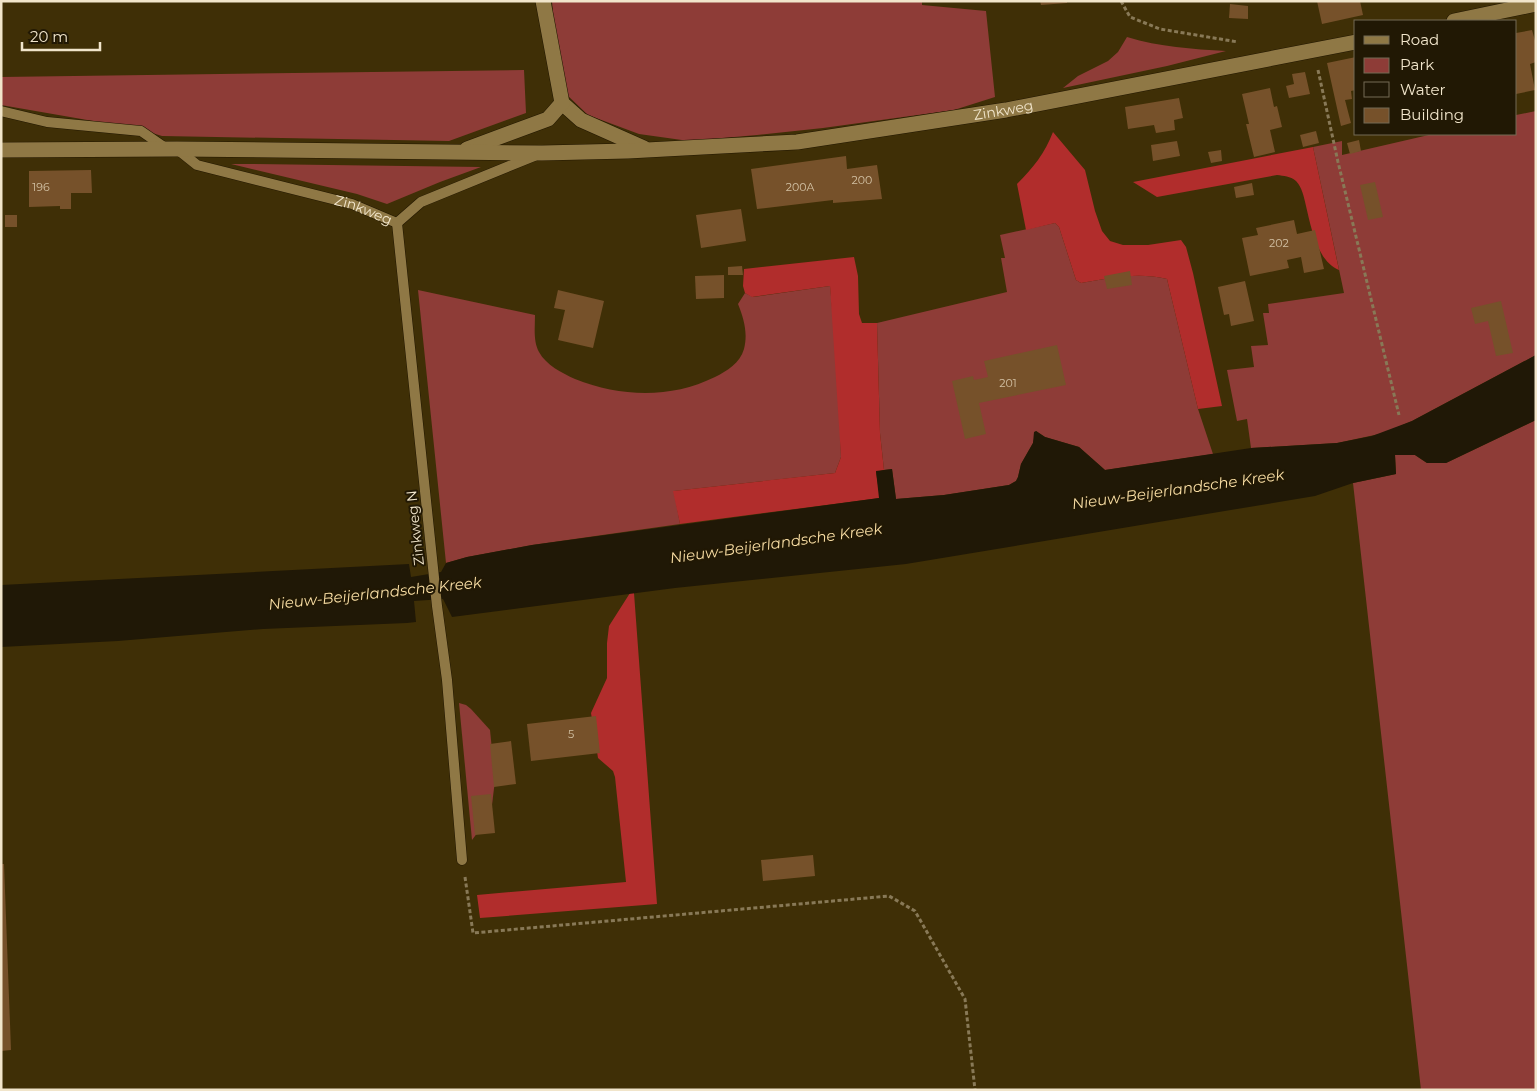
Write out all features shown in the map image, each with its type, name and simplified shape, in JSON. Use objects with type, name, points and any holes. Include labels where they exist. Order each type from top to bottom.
[{"type":"street","points":[[543,1],[562,103]]},
{"type":"street","points":[[1459,20],[1536,4]]},
{"type":"street","name":"Zinkweg","points":[[1,150],[172,149],[542,153],[648,150],[797,142],[996,112],[1354,42]]},
{"type":"street","name":"Zinkweg","points":[[459,152],[548,118],[562,103],[581,120],[648,150]]},
{"type":"lane","points":[[1,112],[47,122],[141,131],[172,149]]},
{"type":"lane","name":"Zinkweg","points":[[172,149],[197,165],[352,204],[397,223],[421,202],[542,153]]},
{"type":"lane","name":"Zinkweg N","points":[[397,223],[437,606],[448,680],[462,860]]},
{"type":"path","points":[[1121,1],[1130,17],[1160,29],[1253,45],[1270,59]]},
{"type":"path","points":[[1313,51],[1400,415]]},
{"type":"path","points":[[462,860],[473,933],[889,896],[915,911],[965,999],[975,1090]]},
{"type":"green space","points":[[552,1],[922,1],[922,5],[986,11],[995,97],[954,110],[757,135],[689,141],[639,134],[588,115],[565,93],[557,61]]},
{"type":"green space","points":[[1127,37],[1164,45],[1226,51],[1167,66],[1063,88],[1078,76],[1108,61],[1118,52]]},
{"type":"green space","points":[[524,70],[526,113],[449,141],[162,136],[139,129],[1,105],[1,77]]},
{"type":"green space","points":[[1536,111],[1536,355],[1412,421],[1384,433],[1337,443],[1251,448],[1247,419],[1237,421],[1227,370],[1254,367],[1251,346],[1268,345],[1263,313],[1269,313],[1268,304],[1344,293],[1313,147],[1342,141],[1342,155],[1429,135],[1517,135],[1517,115]]},
{"type":"green space","points":[[231,164],[481,167],[387,204],[357,194]]},
{"type":"green space","points":[[1055,223],[1059,227],[1076,280],[1081,283],[1135,276],[1167,279],[1198,409],[1213,454],[1105,470],[1079,447],[1045,437],[1036,431],[1033,443],[1021,464],[1016,481],[1009,485],[944,495],[896,499],[892,469],[884,470],[880,433],[877,323],[1007,292],[1001,258],[1005,258],[1000,235]]},
{"type":"green space","points":[[830,286],[838,371],[841,457],[835,473],[674,491],[680,524],[532,545],[467,557],[446,563],[418,290],[535,315],[537,348],[542,357],[555,368],[575,379],[592,385],[628,392],[645,393],[681,389],[698,384],[720,375],[736,362],[744,349],[746,337],[745,326],[738,304],[745,293],[753,297]]},
{"type":"green space","points":[[1536,420],[1536,1090],[1421,1090],[1353,483],[1396,474],[1395,455],[1415,455],[1427,463],[1446,463]]},
{"type":"green space","points":[[459,703],[471,709],[490,730],[495,780],[492,805],[481,828],[472,840]]},
{"type":"shaded area","points":[[1053,132],[1085,170],[1102,231],[1110,241],[1123,245],[1148,245],[1181,240],[1186,247],[1222,406],[1198,409],[1167,279],[1135,276],[1081,283],[1076,280],[1059,227],[1055,223],[1026,230],[1017,184],[1038,160]]},
{"type":"shaded area","points":[[1313,147],[1339,270],[1331,266],[1320,251],[1313,233],[1304,196],[1298,183],[1291,178],[1277,175],[1157,197],[1133,182]]},
{"type":"shaded area","points":[[854,257],[858,276],[859,314],[862,323],[877,323],[880,433],[884,470],[876,472],[880,498],[680,524],[673,491],[835,473],[841,457],[830,286],[752,297],[745,293],[743,286],[744,269]]},
{"type":"shaded area","points":[[630,593],[634,593],[657,904],[480,918],[477,895],[626,882],[615,777],[613,771],[598,758],[591,713],[607,678],[609,626]]},
{"type":"water","name":"Nieuw-Beijerlandsche Kreek","points":[[1536,355],[1536,420],[1446,463],[1427,463],[1415,455],[1395,455],[1396,474],[1353,483],[1315,496],[906,564],[675,588],[452,617],[443,599],[414,601],[416,622],[263,629],[118,641],[1,647],[1,585],[409,564],[411,577],[441,572],[446,563],[467,557],[532,545],[879,498],[876,471],[892,469],[896,499],[944,495],[1009,485],[1016,481],[1018,477],[1021,464],[1033,443],[1034,432],[1036,431],[1045,437],[1079,447],[1105,470],[1251,448],[1337,443],[1372,436],[1412,421]]},
{"type":"building","points":[[1040,1],[1067,1],[1067,3],[1041,5]]},
{"type":"building","points":[[1317,1],[1360,1],[1363,15],[1322,24]]},
{"type":"building","points":[[1230,4],[1248,6],[1248,19],[1229,18]]},
{"type":"building","points":[[1532,30],[1536,44],[1536,62],[1530,64],[1535,90],[1517,94],[1517,33]]},
{"type":"building","points":[[1354,57],[1354,90],[1351,91],[1352,99],[1345,100],[1351,123],[1341,126],[1327,63]]},
{"type":"building","points":[[1305,72],[1310,94],[1289,98],[1286,86],[1294,84],[1292,74]]},
{"type":"building","points":[[1270,88],[1274,107],[1277,106],[1282,127],[1270,130],[1275,152],[1254,157],[1246,124],[1249,124],[1242,94]]},
{"type":"building","points":[[1179,98],[1183,118],[1174,120],[1175,130],[1156,133],[1154,125],[1128,129],[1125,107]]},
{"type":"building","points":[[1316,131],[1319,143],[1303,147],[1300,135]]},
{"type":"building","points":[[1359,140],[1361,151],[1350,154],[1347,143]]},
{"type":"building","points":[[1177,141],[1180,156],[1153,161],[1151,145]]},
{"type":"building","points":[[1221,150],[1222,161],[1211,163],[1208,152]]},
{"type":"building","points":[[846,156],[847,169],[877,165],[882,199],[833,203],[833,200],[757,209],[751,169]]},
{"type":"building","points":[[91,170],[92,193],[71,193],[71,209],[60,209],[60,206],[29,207],[29,171]]},
{"type":"building","points":[[1375,182],[1383,217],[1368,220],[1360,185]]},
{"type":"building","points":[[1252,183],[1254,195],[1236,198],[1234,187]]},
{"type":"building","points":[[741,209],[746,241],[701,248],[696,215]]},
{"type":"building","points":[[5,215],[17,215],[17,227],[5,227]]},
{"type":"building","points":[[1294,220],[1297,234],[1315,230],[1324,269],[1304,273],[1301,257],[1287,260],[1289,268],[1250,276],[1242,238],[1258,235],[1256,228]]},
{"type":"building","points":[[742,266],[743,275],[728,275],[728,267]]},
{"type":"building","points":[[1130,271],[1132,285],[1107,289],[1104,276]]},
{"type":"building","points":[[724,275],[724,298],[696,299],[695,276]]},
{"type":"building","points":[[1245,281],[1254,321],[1231,326],[1229,314],[1224,315],[1218,287]]},
{"type":"building","points":[[558,290],[604,301],[593,348],[558,340],[565,310],[554,308]]},
{"type":"building","points":[[1501,301],[1513,353],[1496,356],[1488,321],[1475,324],[1471,308]]},
{"type":"building","points":[[1057,345],[1066,385],[979,403],[986,434],[965,439],[952,381],[973,376],[974,380],[988,377],[984,361]]},
{"type":"building","points":[[596,716],[600,753],[531,761],[527,724]]},
{"type":"building","points":[[511,741],[516,784],[494,787],[490,744]]},
{"type":"building","points":[[491,794],[495,833],[475,835],[471,796]]},
{"type":"building","points":[[813,855],[815,876],[763,881],[761,860]]},
{"type":"building","points":[[1,864],[4,864],[11,1050],[1,1051]]}]
